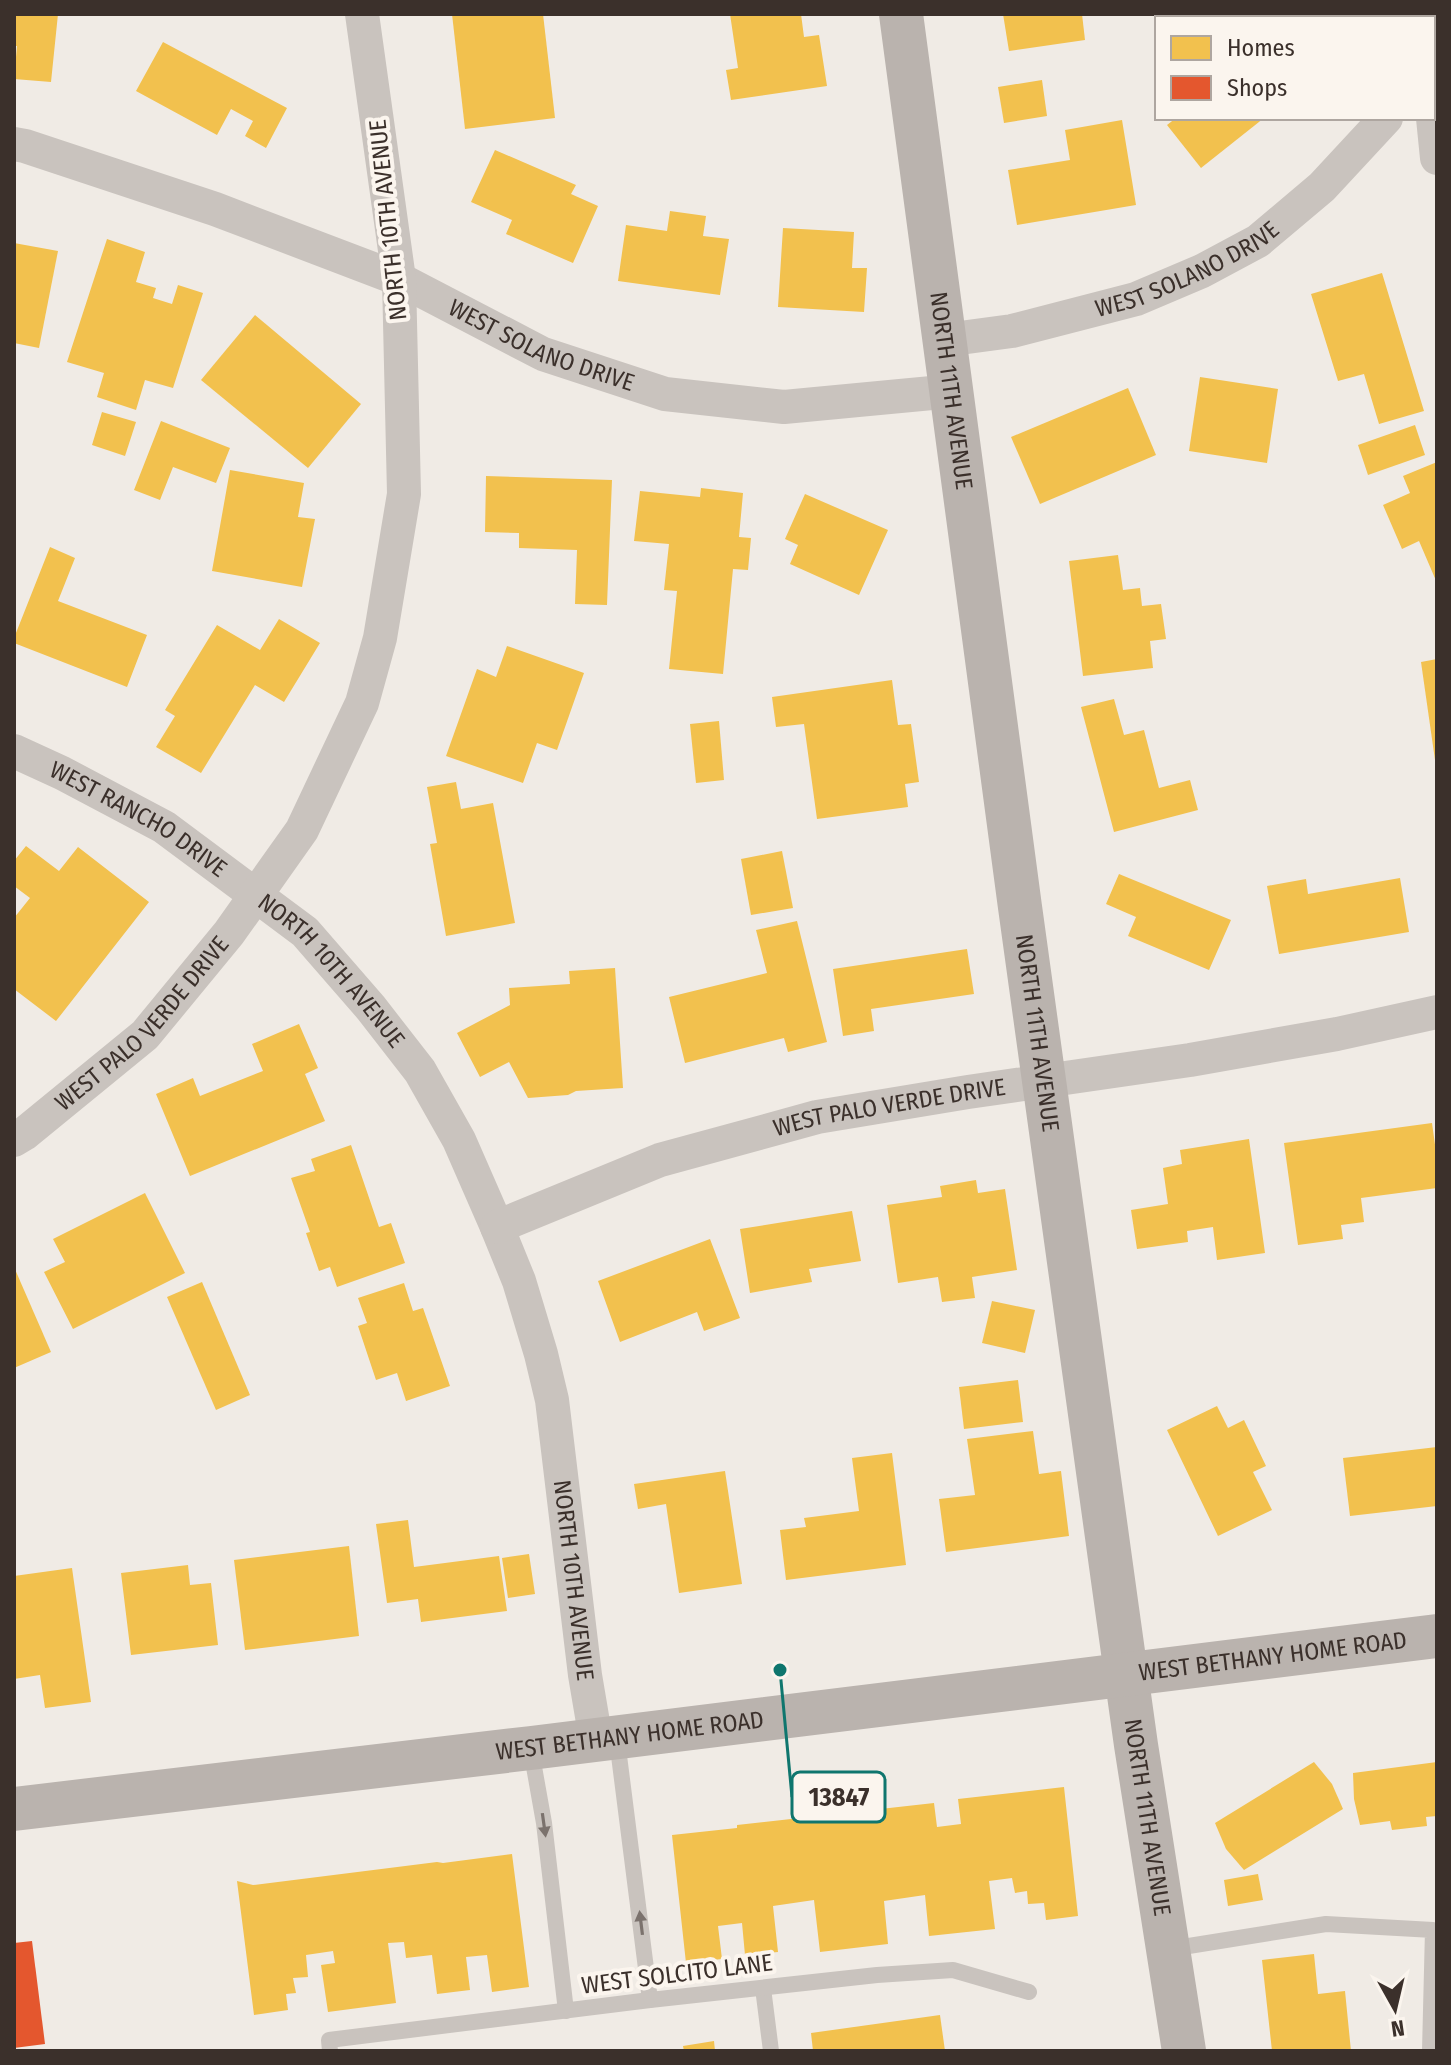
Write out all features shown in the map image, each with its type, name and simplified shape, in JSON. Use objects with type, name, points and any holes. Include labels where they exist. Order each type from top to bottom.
[{"type":"street","name":"NORTH 10TH AVENUE","points":[[362,14],[399,279],[404,494],[380,638],[362,703],[302,830],[256,894],[305,932],[371,1008],[420,1071],[459,1140],[497,1227],[519,1281],[552,1400],[585,1675],[606,1738]]},
{"type":"street","name":"NORTH 11TH AVENUE","points":[[901,14],[1020,907],[1127,1674],[1184,2051]]},
{"type":"street","name":"WEST SOLANO DRIVE","points":[[945,340],[1012,331],[1136,299],[1202,271],[1258,241],[1322,187],[1384,120]]},
{"type":"street","points":[[1433,120],[1437,158]]},
{"type":"street","name":"WEST SOLANO DRIVE","points":[[14,144],[215,209],[399,279],[543,354],[665,394],[784,407],[953,391]]},
{"type":"street","name":"WEST RANCHO DRIVE","points":[[14,751],[164,827],[256,894]]},
{"type":"street","name":"WEST PALO VERDE DRIVE","points":[[14,1140],[145,1035],[229,933],[256,894]]},
{"type":"street","name":"WEST PALO VERDE DRIVE","points":[[497,1227],[660,1160],[817,1117],[1190,1060],[1337,1034],[1437,1012]]},
{"type":"street","name":"WEST BETHANY HOME ROAD","points":[[14,1809],[1437,1636]]},
{"type":"lane","name":"NORTH 10TH AVENUE","points":[[606,1738],[628,1813],[650,2000]]},
{"type":"lane","points":[[531,1748],[544,1823],[566,2011]]},
{"type":"lane","points":[[1168,1950],[1326,1924],[1433,1930],[1430,2051]]},
{"type":"lane","name":"WEST SOLCITO LANE","points":[[330,2046],[650,2000],[877,1975],[953,1970],[1029,1992]]},
{"type":"lane","points":[[763,1988],[771,2051]]},
{"type":"building: Homes","points":[[14,14],[58,14],[51,82],[14,79],[17,46],[14,46]]},
{"type":"building: Homes","points":[[452,14],[543,14],[555,118],[465,129]]},
{"type":"building: Homes","points":[[730,14],[801,14],[804,37],[819,35],[827,86],[731,100],[726,70],[738,68]]},
{"type":"building: Homes","points":[[1003,14],[1082,14],[1085,40],[1009,51]]},
{"type":"building: Homes","points":[[1285,14],[1348,14],[1348,16]]},
{"type":"building: Homes","points":[[163,42],[287,108],[266,148],[245,136],[253,121],[231,109],[217,135],[136,91]]},
{"type":"building: Homes","points":[[1042,80],[1047,116],[1004,123],[998,87]]},
{"type":"building: Homes","points":[[1122,120],[1136,205],[1017,225],[1008,170],[1070,160],[1065,130]]},
{"type":"building: Homes","points":[[1173,120],[1261,120],[1201,168],[1167,125]]},
{"type":"building: Homes","points":[[495,150],[576,185],[571,194],[598,206],[573,263],[506,234],[512,220],[471,202]]},
{"type":"building: Homes","points":[[670,211],[706,216],[703,236],[729,239],[720,295],[618,281],[626,225],[667,231]]},
{"type":"building: Homes","points":[[783,228],[854,232],[852,268],[867,268],[864,312],[778,307]]},
{"type":"building: Homes","points":[[107,239],[145,252],[136,282],[156,288],[153,298],[172,304],[178,285],[203,293],[173,388],[145,380],[136,410],[97,397],[104,373],[67,362]]},
{"type":"building: Homes","points":[[14,243],[58,251],[39,348],[14,343]]},
{"type":"building: Homes","points":[[1382,273],[1424,411],[1379,424],[1364,374],[1338,381],[1311,294]]},
{"type":"building: Homes","points":[[255,315],[361,404],[308,468],[201,380]]},
{"type":"building: Homes","points":[[1200,377],[1278,389],[1267,463],[1189,451]]},
{"type":"building: Homes","points":[[1128,388],[1156,455],[1040,504],[1011,437]]},
{"type":"building: Homes","points":[[102,412],[136,422],[125,456],[92,445]]},
{"type":"building: Homes","points":[[161,421],[230,448],[216,483],[173,467],[160,500],[134,490]]},
{"type":"building: Homes","points":[[1415,425],[1425,455],[1368,475],[1358,445]]},
{"type":"building: Homes","points":[[1437,462],[1437,583],[1419,541],[1402,549],[1383,505],[1410,493],[1403,476]]},
{"type":"building: Homes","points":[[230,470],[304,483],[298,517],[315,519],[302,587],[212,571]]},
{"type":"building: Homes","points":[[486,476],[612,480],[607,605],[575,604],[577,550],[519,548],[519,533],[485,532]]},
{"type":"building: Homes","points":[[701,488],[743,493],[739,537],[751,538],[748,570],[733,569],[723,674],[669,669],[677,591],[664,590],[669,544],[634,541],[640,491],[700,497]]},
{"type":"building: Homes","points":[[805,494],[888,530],[859,595],[790,564],[798,545],[785,539]]},
{"type":"building: Homes","points":[[50,547],[75,558],[58,601],[147,635],[127,687],[14,643]]},
{"type":"building: Homes","points":[[1118,555],[1123,590],[1140,588],[1142,606],[1161,604],[1166,639],[1150,641],[1153,668],[1083,676],[1069,561]]},
{"type":"building: Homes","points":[[279,619],[320,643],[284,702],[255,685],[201,773],[156,747],[175,716],[165,710],[217,625],[260,650]]},
{"type":"building: Homes","points":[[507,646],[584,673],[557,750],[537,743],[523,783],[446,756],[477,669],[496,677]]},
{"type":"building: Homes","points":[[1437,659],[1437,760],[1435,760],[1421,662]]},
{"type":"building: Homes","points":[[892,680],[898,725],[911,724],[919,782],[905,784],[908,807],[817,819],[804,724],[776,727],[772,697]]},
{"type":"building: Homes","points":[[1114,699],[1124,735],[1144,730],[1159,788],[1190,780],[1198,810],[1114,832],[1081,707]]},
{"type":"building: Homes","points":[[719,721],[724,780],[696,783],[690,724]]},
{"type":"building: Homes","points":[[456,782],[461,809],[493,803],[515,923],[446,936],[430,844],[437,843],[427,787]]},
{"type":"building: Homes","points":[[26,846],[59,871],[78,847],[149,902],[56,1021],[14,989],[14,918],[30,898],[14,886],[14,861]]},
{"type":"building: Homes","points":[[782,851],[793,908],[751,915],[741,859]]},
{"type":"building: Homes","points":[[1119,874],[1231,920],[1209,970],[1128,936],[1136,917],[1106,904]]},
{"type":"building: Homes","points":[[1400,878],[1409,932],[1279,954],[1267,886],[1306,879],[1308,894]]},
{"type":"building: Homes","points":[[797,921],[827,1042],[788,1052],[784,1038],[685,1063],[669,997],[767,973],[756,930]]},
{"type":"building: Homes","points":[[967,949],[974,994],[871,1009],[874,1031],[843,1036],[833,969]]},
{"type":"building: Homes","points":[[615,968],[623,1088],[528,1098],[509,1062],[480,1077],[457,1033],[510,1005],[509,988],[570,984],[569,971]]},
{"type":"building: Homes","points":[[299,1024],[318,1068],[305,1074],[325,1121],[190,1176],[156,1094],[193,1078],[200,1096],[263,1071],[252,1044]]},
{"type":"building: Homes","points":[[1432,1123],[1437,1188],[1361,1198],[1364,1222],[1341,1225],[1343,1239],[1298,1245],[1284,1143]]},
{"type":"building: Homes","points":[[1249,1139],[1265,1253],[1217,1260],[1213,1227],[1187,1231],[1188,1242],[1137,1249],[1131,1210],[1168,1204],[1163,1168],[1182,1164],[1180,1150]]},
{"type":"building: Homes","points":[[351,1145],[379,1227],[391,1223],[405,1263],[337,1287],[330,1267],[319,1271],[306,1233],[310,1232],[291,1178],[315,1171],[311,1159]]},
{"type":"building: Homes","points":[[976,1180],[978,1193],[1005,1189],[1017,1270],[972,1277],[975,1298],[942,1302],[938,1277],[898,1283],[887,1205],[942,1197],[940,1186]]},
{"type":"building: Homes","points":[[145,1193],[185,1273],[73,1329],[44,1272],[65,1262],[53,1239]]},
{"type":"building: Homes","points":[[852,1211],[861,1261],[809,1269],[812,1282],[750,1293],[740,1229]]},
{"type":"building: Homes","points":[[710,1239],[740,1318],[704,1331],[697,1312],[620,1342],[598,1281]]},
{"type":"building: Homes","points":[[14,1267],[51,1352],[14,1368]]},
{"type":"building: Homes","points":[[202,1282],[250,1395],[216,1410],[167,1297]]},
{"type":"building: Homes","points":[[404,1283],[413,1311],[423,1308],[450,1386],[406,1401],[397,1373],[376,1380],[358,1326],[367,1323],[358,1298]]},
{"type":"building: Homes","points":[[992,1301],[1035,1310],[1025,1353],[982,1343]]},
{"type":"building: Homes","points":[[1018,1380],[1023,1422],[964,1429],[959,1387]]},
{"type":"building: Homes","points":[[1217,1406],[1228,1428],[1244,1420],[1266,1466],[1253,1472],[1272,1510],[1218,1536],[1167,1430]]},
{"type":"building: Homes","points":[[1033,1431],[1039,1474],[1061,1471],[1069,1536],[946,1552],[939,1499],[975,1495],[967,1439]]},
{"type":"building: Homes","points":[[1437,1447],[1437,1506],[1350,1516],[1343,1458]]},
{"type":"building: Homes","points":[[892,1453],[906,1565],[786,1580],[780,1530],[806,1527],[804,1518],[859,1511],[852,1458]]},
{"type":"building: Homes","points":[[725,1471],[742,1584],[679,1593],[666,1504],[638,1509],[634,1484]]},
{"type":"building: Homes","points":[[408,1520],[414,1567],[499,1556],[507,1611],[421,1622],[418,1599],[387,1603],[376,1524]]},
{"type":"building: Homes","points":[[349,1546],[359,1636],[245,1650],[234,1560]]},
{"type":"building: Homes","points":[[529,1554],[535,1594],[508,1598],[502,1558]]},
{"type":"building: Homes","points":[[188,1565],[190,1585],[211,1583],[218,1645],[131,1655],[121,1573]]},
{"type":"building: Homes","points":[[72,1568],[91,1702],[45,1708],[40,1675],[14,1679],[14,1576]]},
{"type":"building: Homes","points":[[1314,1762],[1332,1784],[1343,1809],[1244,1870],[1226,1849],[1215,1823]]},
{"type":"building: Homes","points":[[1437,1762],[1437,1816],[1426,1817],[1427,1826],[1392,1830],[1390,1821],[1360,1825],[1354,1799],[1353,1773]]},
{"type":"building: Homes","points":[[1064,1787],[1078,1916],[1046,1920],[1044,1903],[1028,1904],[1027,1891],[1015,1893],[1012,1878],[989,1881],[995,1929],[929,1936],[925,1895],[884,1901],[888,1944],[820,1952],[814,1900],[773,1906],[778,1952],[745,1955],[742,1923],[718,1926],[722,1959],[686,1963],[672,1835],[934,1803],[937,1827],[961,1824],[958,1799]]},
{"type":"building: Homes","points":[[512,1854],[529,1987],[492,1992],[487,1955],[466,1957],[470,1990],[437,1994],[432,1955],[406,1958],[404,1942],[388,1943],[396,2003],[328,2012],[321,1965],[335,1963],[333,1951],[306,1955],[308,1977],[293,1978],[296,1993],[286,1994],[288,2010],[254,2015],[237,1881],[253,1885]]},
{"type":"building: Homes","points":[[1258,1874],[1263,1900],[1228,1906],[1224,1880]]},
{"type":"building: Homes","points":[[1314,1954],[1318,1994],[1345,1991],[1351,2051],[1272,2051],[1262,1960]]},
{"type":"building: Homes","points":[[940,2015],[945,2051],[813,2051],[811,2033]]},
{"type":"building: Homes","points":[[714,2041],[715,2051],[684,2051],[683,2046]]},
{"type":"building: Shops","points":[[32,1941],[45,2044],[14,2048],[14,1943]]},
{"type":"place","name":"13847","points":[[780,1670]]}]
